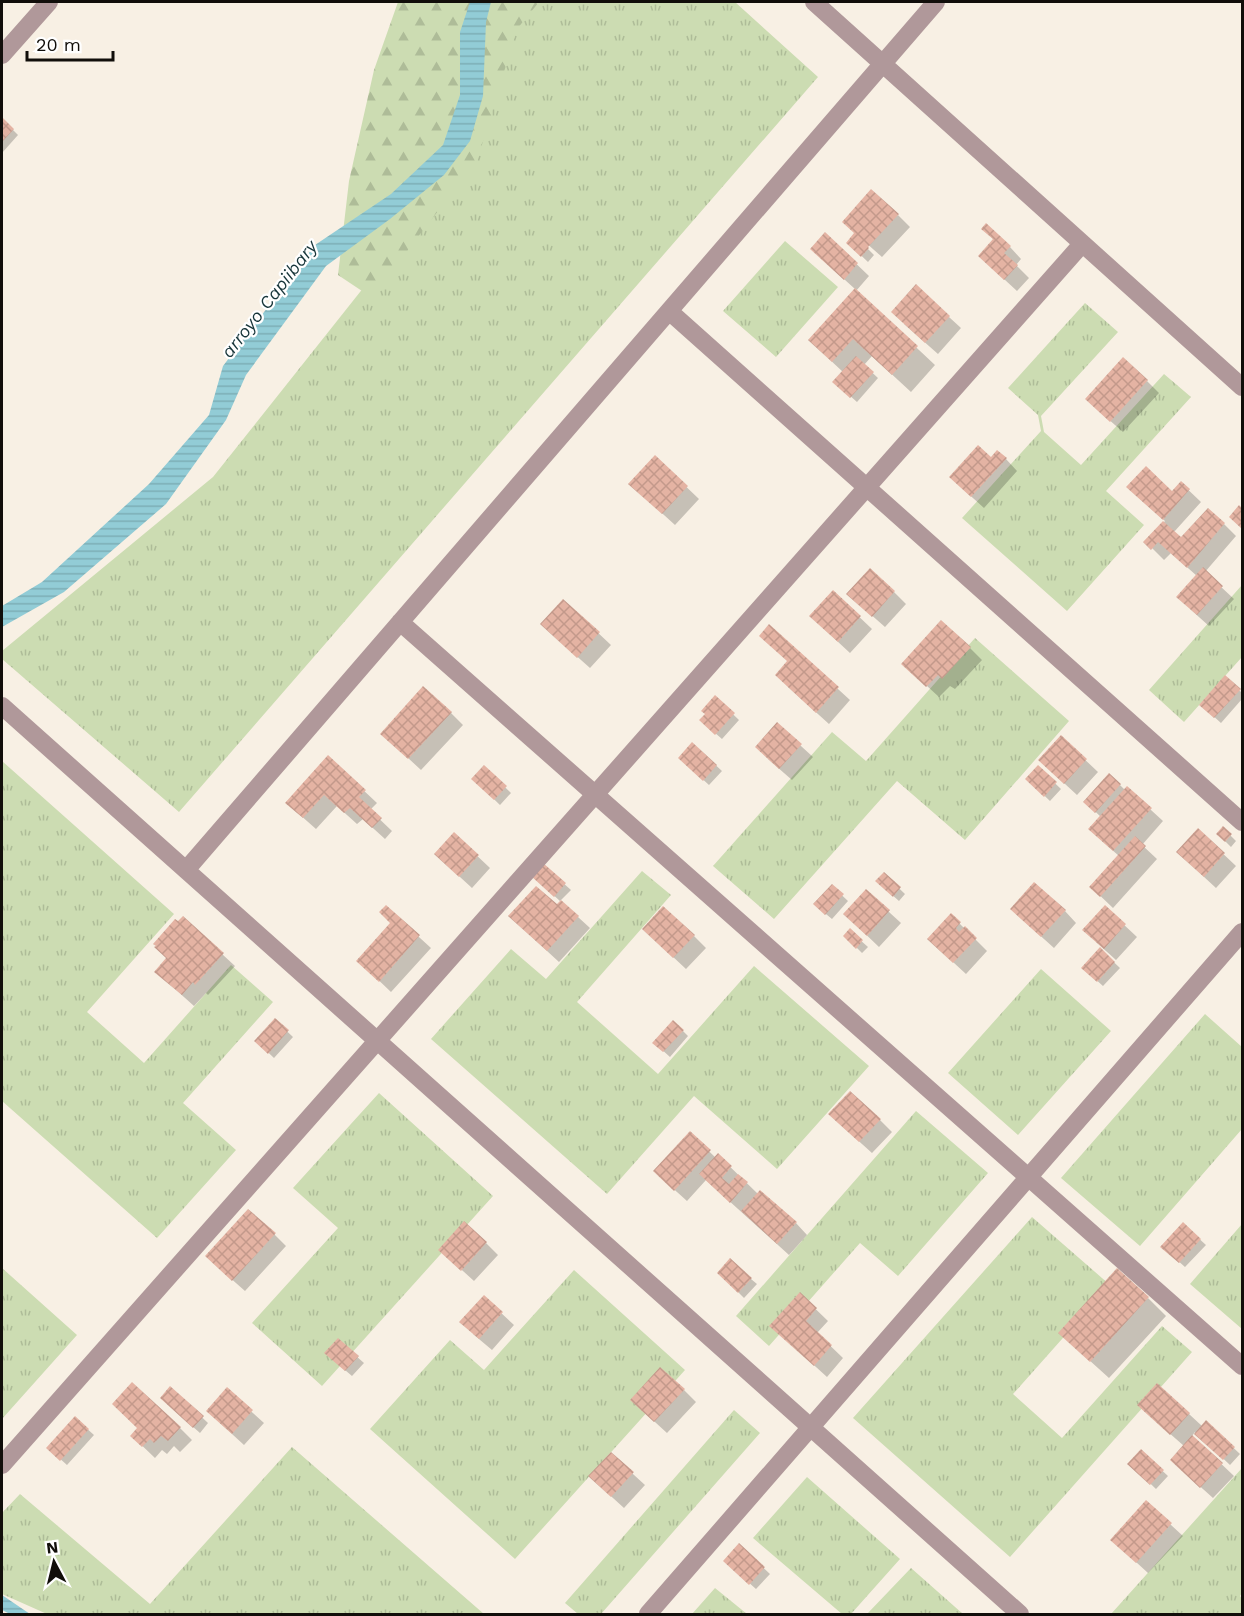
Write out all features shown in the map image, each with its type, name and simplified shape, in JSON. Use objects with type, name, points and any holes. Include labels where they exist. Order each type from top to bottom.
[{"type":"street","points":[[2,54],[49,2]]},
{"type":"street","points":[[814,2],[1242,387]]},
{"type":"street","points":[[186,870],[936,2]]},
{"type":"street","points":[[2,1465],[1082,244]]},
{"type":"street","points":[[669,311],[1242,822]]},
{"type":"street","points":[[400,622],[1242,1366]]},
{"type":"street","points":[[2,706],[1020,1614]]},
{"type":"street","points":[[648,1614],[1242,932]]},
{"type":"green space","points":[[398,2],[539,2],[517,29],[477,161],[371,297],[338,275],[349,181],[374,70]]},
{"type":"green space","points":[[516,2],[735,2],[818,77],[179,812],[2,659],[2,651],[213,477],[476,146]]},
{"type":"green space","points":[[785,241],[838,287],[776,357],[723,311]]},
{"type":"green space","points":[[1085,303],[1118,332],[1041,416],[1044,432],[1081,465],[1164,374],[1191,397],[1106,491],[1144,525],[1067,611],[962,518],[1041,431],[1038,415],[1008,388]]},
{"type":"green space","points":[[1242,585],[1242,657],[1184,722],[1149,690]]},
{"type":"green space","points":[[975,638],[1069,721],[965,840],[897,781],[774,919],[713,866],[832,732],[866,761]]},
{"type":"green space","points":[[2,761],[174,914],[87,1012],[144,1063],[231,965],[273,1002],[183,1103],[236,1150],[157,1238],[2,1101]]},
{"type":"green space","points":[[642,871],[671,895],[577,1002],[658,1074],[754,966],[869,1066],[777,1169],[694,1096],[607,1194],[431,1039],[511,949],[546,979]]},
{"type":"green space","points":[[1041,969],[1111,1031],[1018,1135],[948,1073]]},
{"type":"green space","points":[[1205,1014],[1242,1047],[1242,1129],[1140,1246],[1061,1178]]},
{"type":"green space","points":[[379,1093],[493,1196],[322,1386],[252,1323],[338,1228],[293,1188]]},
{"type":"green space","points":[[916,1111],[988,1173],[898,1276],[860,1243],[769,1346],[736,1316]]},
{"type":"green space","points":[[1032,1217],[1110,1285],[1013,1394],[1062,1438],[1162,1326],[1192,1352],[1010,1557],[853,1418]]},
{"type":"green space","points":[[1242,1224],[1242,1329],[1190,1284]]},
{"type":"green space","points":[[2,1268],[77,1335],[2,1419]]},
{"type":"green space","points":[[574,1270],[685,1370],[515,1559],[370,1429],[450,1340],[484,1370]]},
{"type":"green space","points":[[734,1410],[760,1433],[601,1614],[578,1614],[565,1603]]},
{"type":"green space","points":[[292,1447],[484,1614],[47,1614],[2,1594],[2,1513],[20,1494],[150,1604]]},
{"type":"green space","points":[[1242,1468],[1242,1593],[1240,1596],[1242,1614],[1111,1614]]},
{"type":"green space","points":[[807,1477],[900,1559],[851,1614],[842,1614],[753,1538]]},
{"type":"green space","points":[[911,1568],[963,1614],[867,1614]]},
{"type":"green space","points":[[715,1588],[747,1614],[692,1614]]},
{"type":"water","points":[[470,2],[491,2],[486,22],[483,96],[470,141],[444,175],[390,219],[326,266],[246,375],[226,420],[166,504],[64,592],[2,627],[2,606],[42,582],[149,484],[209,415],[223,366],[315,245],[391,194],[443,145],[460,95],[460,32]]},
{"type":"water","points":[[2,1595],[30,1614],[10,1614],[2,1610]]},
{"type":"building","points":[[2,117],[14,129],[2,142]]},
{"type":"building","points":[[871,189],[899,214],[861,257],[846,243],[854,233],[842,222]]},
{"type":"building","points":[[986,223],[1011,246],[1004,253],[1018,265],[1004,280],[978,256],[993,239],[981,229]]},
{"type":"building","points":[[825,232],[858,263],[844,280],[810,249]]},
{"type":"building","points":[[916,284],[950,316],[925,343],[891,312]]},
{"type":"building","points":[[855,288],[918,346],[892,375],[853,339],[832,362],[808,340]]},
{"type":"building","points":[[856,356],[874,372],[850,398],[832,382]]},
{"type":"building","points":[[1123,357],[1148,380],[1110,422],[1085,399]]},
{"type":"building","points":[[978,445],[991,457],[997,450],[1007,458],[971,497],[949,477]]},
{"type":"building","points":[[655,455],[688,486],[662,514],[628,484]]},
{"type":"building","points":[[1146,466],[1172,491],[1181,481],[1190,489],[1163,520],[1126,487]]},
{"type":"building","points":[[1239,505],[1242,508],[1242,529],[1229,517]]},
{"type":"building","points":[[1208,508],[1225,523],[1187,568],[1158,542],[1151,550],[1143,542],[1163,521],[1181,537]]},
{"type":"building","points":[[1203,567],[1223,586],[1197,615],[1176,597]]},
{"type":"building","points":[[870,568],[895,591],[872,617],[846,594]]},
{"type":"building","points":[[833,590],[861,616],[838,642],[809,616]]},
{"type":"building","points":[[563,599],[600,632],[577,658],[540,624]]},
{"type":"building","points":[[941,620],[971,647],[942,679],[938,675],[926,687],[901,664]]},
{"type":"building","points":[[769,624],[839,687],[816,713],[775,675],[787,661],[759,636]]},
{"type":"building","points":[[1225,675],[1241,689],[1214,718],[1199,705]]},
{"type":"building","points":[[423,686],[452,712],[408,759],[380,734]]},
{"type":"building","points":[[715,695],[735,713],[715,735],[699,720],[705,714],[701,711]]},
{"type":"building","points":[[777,722],[802,744],[779,769],[755,747]]},
{"type":"building","points":[[1061,735],[1087,759],[1064,784],[1038,760]]},
{"type":"building","points":[[692,742],[717,765],[703,781],[678,758]]},
{"type":"building","points":[[328,755],[366,790],[359,797],[382,818],[372,828],[350,808],[344,813],[324,795],[303,818],[285,803]]},
{"type":"building","points":[[484,765],[507,786],[494,800],[471,779]]},
{"type":"building","points":[[1038,765],[1057,782],[1044,797],[1025,779]]},
{"type":"building","points":[[1109,773],[1121,784],[1095,813],[1083,802]]},
{"type":"building","points":[[1127,786],[1152,808],[1113,851],[1088,829]]},
{"type":"building","points":[[1223,826],[1232,834],[1225,842],[1216,834]]},
{"type":"building","points":[[1198,828],[1225,853],[1204,877],[1176,852]]},
{"type":"building","points":[[454,832],[479,855],[459,877],[434,854]]},
{"type":"building","points":[[1135,836],[1146,846],[1100,897],[1089,887]]},
{"type":"building","points":[[543,863],[566,883],[554,897],[531,876]]},
{"type":"building","points":[[884,872],[901,887],[893,897],[875,881]]},
{"type":"building","points":[[1034,882],[1066,910],[1041,937],[1010,909]]},
{"type":"building","points":[[832,884],[844,894],[825,915],[813,904]]},
{"type":"building","points":[[536,886],[557,904],[561,900],[579,916],[547,951],[508,916]]},
{"type":"building","points":[[866,889],[890,910],[867,936],[843,914]]},
{"type":"building","points":[[386,905],[420,935],[379,982],[356,961],[390,923],[379,912]]},
{"type":"building","points":[[1105,905],[1126,924],[1104,949],[1082,930]]},
{"type":"building","points":[[663,906],[695,935],[673,958],[642,929]]},
{"type":"building","points":[[951,913],[961,922],[956,928],[959,932],[965,926],[977,938],[953,963],[927,939]]},
{"type":"building","points":[[183,916],[224,953],[195,985],[193,982],[182,995],[154,972],[166,958],[153,944],[175,919],[178,921]]},
{"type":"building","points":[[850,928],[863,940],[856,949],[843,936]]},
{"type":"building","points":[[1100,947],[1115,962],[1097,982],[1081,968]]},
{"type":"building","points":[[275,1018],[289,1030],[268,1054],[254,1041]]},
{"type":"building","points":[[673,1020],[684,1030],[663,1052],[652,1043]]},
{"type":"building","points":[[850,1091],[881,1119],[859,1142],[828,1114]]},
{"type":"building","points":[[690,1131],[711,1150],[674,1191],[653,1171]]},
{"type":"building","points":[[718,1153],[732,1166],[722,1178],[729,1184],[738,1174],[748,1182],[730,1203],[699,1174]]},
{"type":"building","points":[[760,1190],[797,1222],[777,1244],[741,1211]]},
{"type":"building","points":[[248,1209],[276,1233],[232,1281],[205,1256]]},
{"type":"building","points":[[464,1221],[487,1242],[461,1271],[438,1250]]},
{"type":"building","points":[[1183,1222],[1201,1239],[1179,1263],[1160,1247]]},
{"type":"building","points":[[730,1258],[752,1278],[738,1293],[717,1273]]},
{"type":"building","points":[[1117,1268],[1149,1297],[1090,1362],[1058,1333]]},
{"type":"building","points":[[800,1292],[817,1308],[806,1321],[832,1345],[814,1366],[769,1326]]},
{"type":"building","points":[[484,1295],[503,1312],[479,1339],[459,1322]]},
{"type":"building","points":[[338,1338],[359,1356],[345,1371],[324,1353]]},
{"type":"building","points":[[660,1367],[685,1389],[654,1422],[630,1400]]},
{"type":"building","points":[[132,1382],[181,1427],[168,1441],[161,1436],[154,1443],[150,1439],[142,1447],[130,1436],[137,1428],[112,1404]]},
{"type":"building","points":[[1157,1383],[1190,1413],[1170,1435],[1137,1405]]},
{"type":"building","points":[[170,1386],[204,1416],[193,1428],[160,1398]]},
{"type":"building","points":[[227,1387],[253,1410],[232,1434],[206,1411]]},
{"type":"building","points":[[75,1416],[89,1429],[60,1461],[46,1448]]},
{"type":"building","points":[[1206,1420],[1235,1447],[1223,1460],[1194,1434]]},
{"type":"building","points":[[1192,1435],[1223,1463],[1200,1488],[1170,1460]]},
{"type":"building","points":[[1141,1449],[1164,1470],[1150,1485],[1127,1464]]},
{"type":"building","points":[[611,1452],[634,1472],[611,1497],[588,1476]]},
{"type":"building","points":[[1146,1500],[1172,1523],[1136,1563],[1110,1540]]},
{"type":"building","points":[[739,1543],[765,1567],[749,1585],[723,1561]]},
{"type":"water label","name":"arroyo Capiibary","points":[[269,299]]}]
